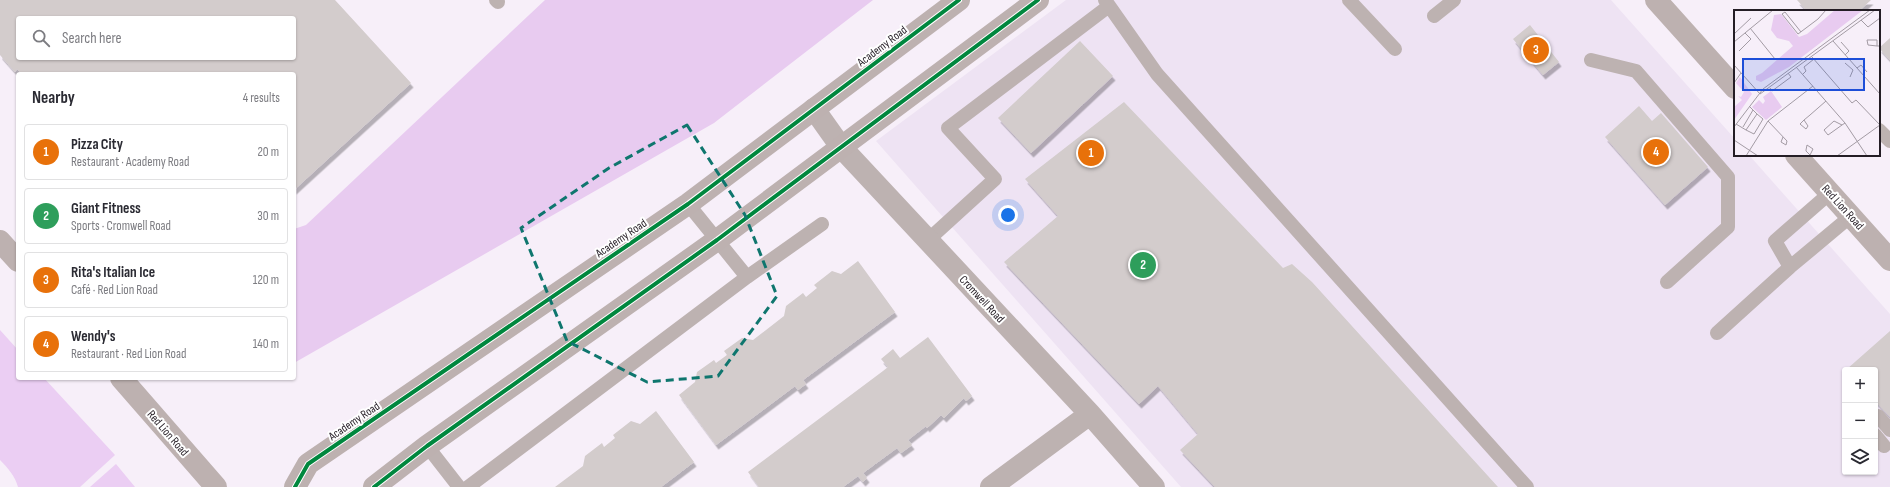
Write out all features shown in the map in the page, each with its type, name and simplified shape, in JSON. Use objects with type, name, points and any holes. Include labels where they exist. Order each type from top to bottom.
[{"type":"main road","name":"Academy Road","points":[[295,487],[308,464],[688,204],[959,0]]},
{"type":"main road","points":[[374,487],[427,446],[717,240],[1038,0]]},
{"type":"main road","points":[[1656,0],[1734,87]]},
{"type":"main road","name":"Red Lion Road","points":[[1797,156],[1890,260]]},
{"type":"main road","points":[[0,241],[16,259]]},
{"type":"main road","name":"Red Lion Road","points":[[123,380],[216,487]]},
{"type":"street","name":"Cromwell Road","points":[[814,109],[841,147],[1090,414],[1154,487]]},
{"type":"street","points":[[991,487],[1090,414]]},
{"type":"lane","points":[[1349,0],[1395,49]]},
{"type":"lane","points":[[1434,16],[1454,0]]},
{"type":"lane","points":[[928,240],[995,179],[948,128],[1107,3],[1157,74],[1527,487]]},
{"type":"lane","points":[[1591,60],[1636,71],[1728,177],[1728,227],[1667,282]]},
{"type":"lane","points":[[1880,131],[1890,141]]},
{"type":"lane","points":[[1790,267],[1775,242],[1830,193]]},
{"type":"lane","points":[[688,204],[747,278]]},
{"type":"lane","points":[[1718,333],[1790,267],[1851,216]]},
{"type":"lane","points":[[468,487],[747,278],[822,224]]},
{"type":"lane","points":[[1878,419],[1890,430]]},
{"type":"lane","points":[[1878,439],[1884,446]]},
{"type":"lane","points":[[427,446],[459,487]]},
{"type":"highlighted area","points":[[687,125],[745,215],[777,296],[718,376],[647,382],[567,341],[521,228],[609,168]]},
{"type":"shaded area","points":[[545,0],[873,0],[714,123],[296,362],[296,228],[306,225]]},
{"type":"shaded area","points":[[1066,0],[1611,0],[1734,138],[1734,156],[1750,156],[1890,314],[1890,487],[1181,487],[876,141]]},
{"type":"shaded area","points":[[0,330],[16,348],[16,380],[46,380],[115,455],[80,487],[18,487],[11,472],[0,460]]},
{"type":"shaded area","points":[[116,464],[135,487],[90,487]]},
{"type":"building","points":[[0,0],[335,0],[411,83],[296,188],[296,72],[20,72],[17,69],[15,72],[0,55]]},
{"type":"building","points":[[1797,0],[1871,0],[1860,10],[1806,10]]},
{"type":"building","points":[[1530,25],[1559,62],[1543,75],[1513,39]]},
{"type":"building","points":[[1890,38],[1890,60],[1880,49],[1880,47]]},
{"type":"building","points":[[1080,41],[1113,76],[1031,153],[998,118]]},
{"type":"building","points":[[1124,102],[1283,268],[1292,264],[1312,282],[1498,487],[1215,487],[1180,450],[1198,434],[1158,386],[1139,404],[1004,262],[1058,216],[1025,179]]},
{"type":"building","points":[[1639,106],[1652,121],[1661,113],[1708,167],[1665,205],[1605,137]]},
{"type":"building","points":[[858,261],[895,312],[803,380],[806,384],[798,390],[795,386],[716,445],[679,395],[695,382],[697,372],[714,360],[716,363],[727,355],[724,351],[742,338],[753,340],[784,316],[786,306],[803,293],[806,297],[817,288],[814,285],[832,271],[841,274]]},
{"type":"building","points":[[1890,331],[1890,417],[1878,404],[1878,367],[1849,367]]},
{"type":"building","points":[[928,337],[972,396],[966,401],[964,398],[944,418],[941,415],[927,428],[926,426],[908,440],[912,445],[901,453],[897,448],[863,473],[867,478],[863,482],[858,476],[843,487],[759,487],[748,472],[888,367],[881,359],[893,349],[900,358]]},
{"type":"building","points":[[656,411],[694,462],[661,487],[555,487],[583,466],[585,456],[602,443],[604,447],[615,438],[613,435],[631,421],[640,424]]},
{"type":"cycle path","points":[[295,487],[308,464],[688,204],[959,0]]},
{"type":"cycle path","points":[[374,487],[427,446],[717,240],[1038,0]]},
{"type":"place","name":"Rita's Italian Ice","points":[[1536,50]]},
{"type":"place","name":"Wendy's","points":[[1656,152]]},
{"type":"place","name":"Pizza City","points":[[1091,153]]},
{"type":"place","name":"Giant Fitness","points":[[1143,265]]}]
